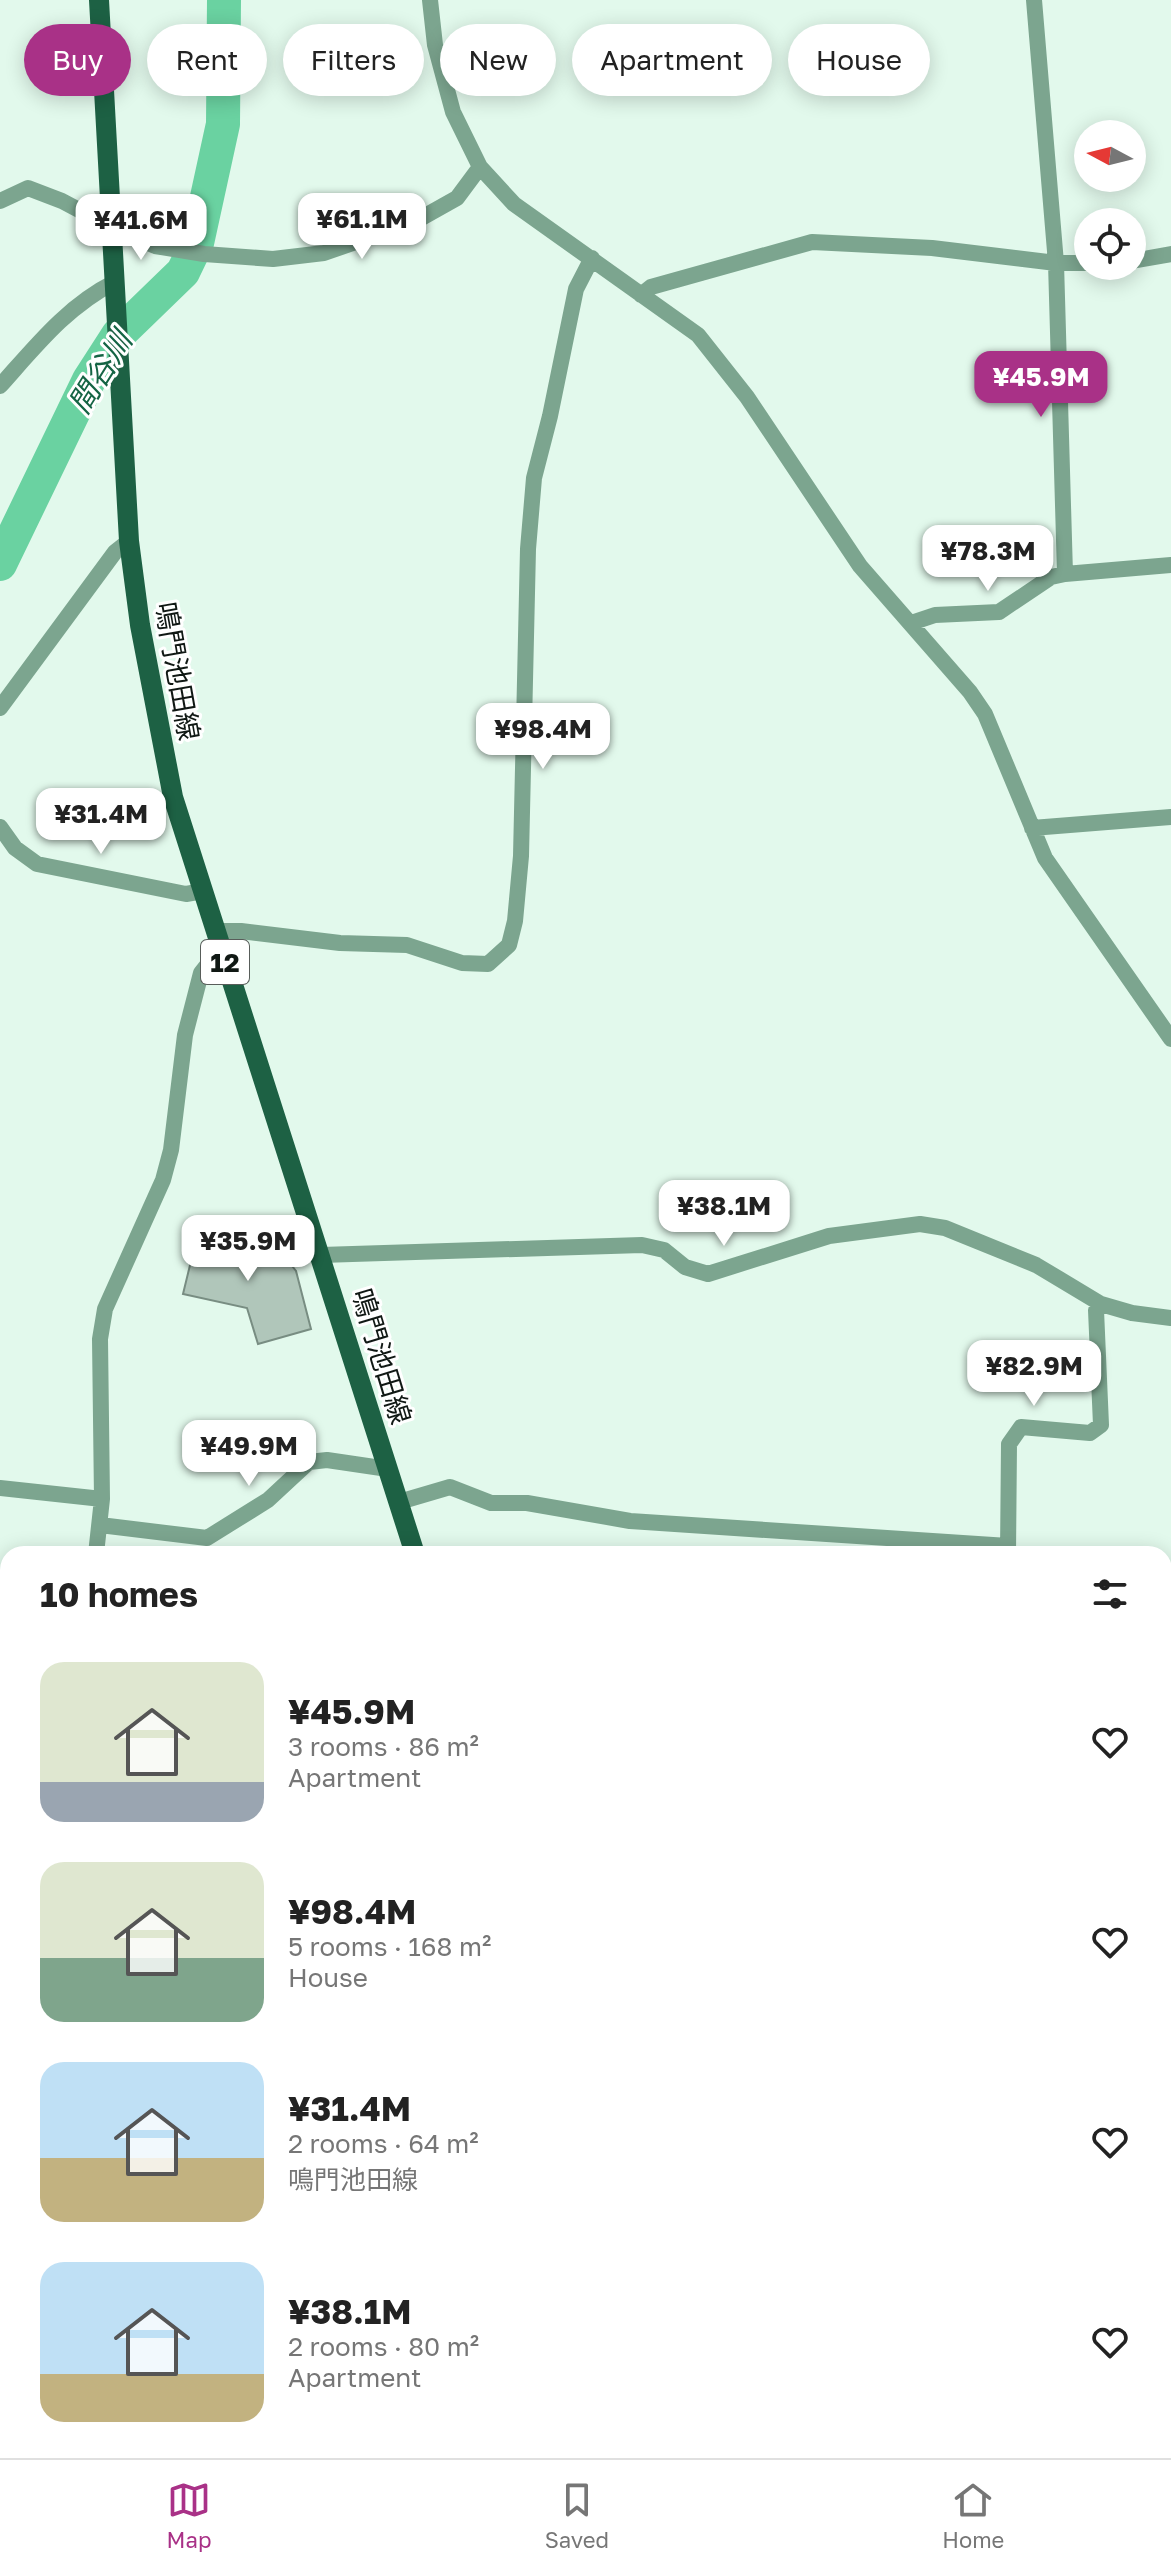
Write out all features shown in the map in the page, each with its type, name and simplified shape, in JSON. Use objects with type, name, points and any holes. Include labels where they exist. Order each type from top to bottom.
[{"type":"main road","name":"鳴門池田線","points":[[99,0],[129,541],[140,625],[173,797],[413,1546]]},
{"type":"street","points":[[430,0],[435,45],[453,112],[480,167],[514,204],[698,335],[725,366],[860,566],[970,692],[985,714],[1045,858],[1171,1039]]},
{"type":"street","points":[[1034,0],[1056,263],[1065,574]]},
{"type":"street","points":[[0,201],[28,188],[155,246],[184,252],[273,259],[324,253],[416,221],[457,198],[480,167]]},
{"type":"street","points":[[641,295],[651,287],[812,242],[932,248],[1074,263]]},
{"type":"street","points":[[1146,258],[1171,254]]},
{"type":"street","points":[[97,1546],[102,1499],[100,1339],[105,1309],[163,1180],[171,1150],[185,1035],[201,973],[218,940],[241,931],[340,943],[407,945],[462,963],[488,964],[509,945],[515,921],[521,856],[528,549],[534,478],[576,289],[592,258]]},
{"type":"street","points":[[0,386],[57,322],[92,293],[115,282]]},
{"type":"street","points":[[0,708],[115,552],[129,541]]},
{"type":"street","points":[[911,623],[935,615],[999,612],[1051,577],[1171,565]]},
{"type":"street","points":[[1032,828],[1171,817]]},
{"type":"street","points":[[0,827],[15,848],[37,864],[186,894],[203,891]]},
{"type":"street","points":[[321,1255],[642,1245],[664,1250],[685,1267],[708,1274],[829,1236],[920,1224],[945,1228],[1036,1265],[1101,1304],[1132,1313],[1171,1318]]},
{"type":"street","points":[[1008,1546],[1009,1444],[1021,1427],[1090,1433],[1101,1425],[1096,1310],[1101,1304]]},
{"type":"street","points":[[100,1525],[207,1538],[268,1500],[309,1462],[327,1460],[388,1469]]},
{"type":"street","points":[[399,1502],[450,1487],[491,1503],[527,1503],[630,1521],[956,1546]]},
{"type":"street","points":[[0,1488],[102,1499]]},
{"type":"building","points":[[200,1224],[284,1256],[296,1271],[311,1329],[258,1344],[247,1308],[183,1294]]},
{"type":"waterway","name":"間谷川","points":[[0,564],[89,380],[118,335],[183,272],[197,243],[223,124],[224,0]]}]
